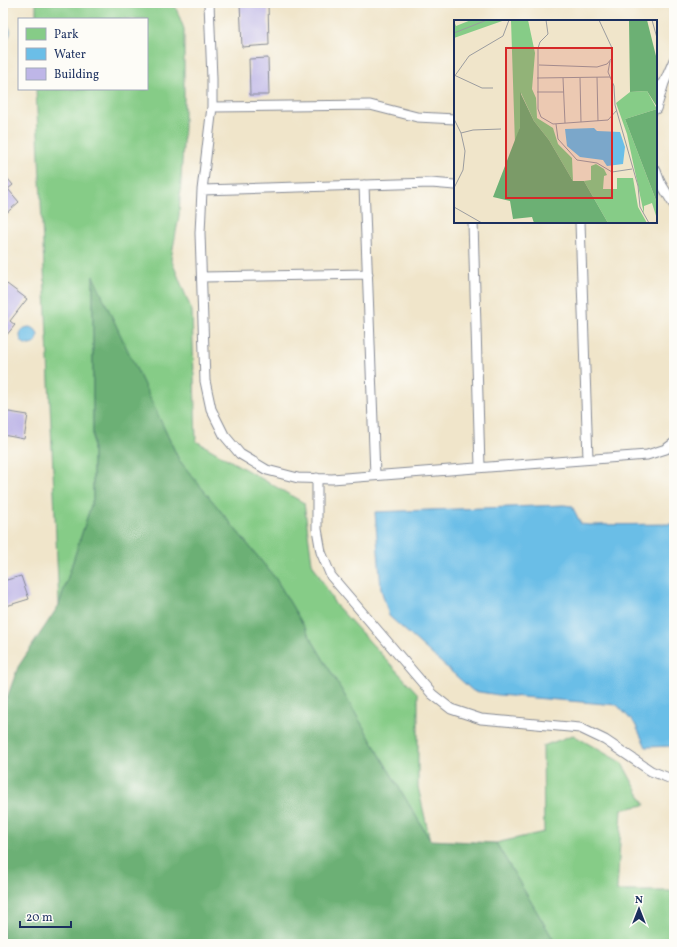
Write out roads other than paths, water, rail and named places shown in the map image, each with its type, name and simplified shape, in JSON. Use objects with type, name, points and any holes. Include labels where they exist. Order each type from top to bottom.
[{"type":"lane","points":[[209,3],[212,107],[202,190],[200,234],[205,381],[211,409],[224,435],[240,454],[267,470],[298,478],[332,479],[647,455],[666,449],[674,443]]},
{"type":"lane","points":[[657,106],[664,83],[674,60]]},
{"type":"lane","points":[[657,88],[664,83]]},
{"type":"lane","points":[[212,107],[370,105],[417,117],[454,118]]},
{"type":"lane","points":[[658,182],[674,205]]},
{"type":"lane","points":[[202,190],[431,184],[454,185]]},
{"type":"lane","points":[[364,186],[375,475]]},
{"type":"lane","points":[[473,223],[480,467]]},
{"type":"lane","points":[[580,223],[588,459]]},
{"type":"lane","points":[[202,278],[368,274]]},
{"type":"lane","points":[[317,478],[317,529],[321,552],[331,576],[432,694],[451,709],[481,719],[580,728],[605,740],[651,771],[674,780]]},
{"type":"water","points":[[3,22],[10,29],[10,35],[3,42]]},
{"type":"water","points":[[25,327],[33,327],[38,332],[36,343],[33,345],[25,345],[20,340],[20,332]]},
{"type":"water","points":[[564,505],[572,506],[581,524],[674,524],[674,746],[646,747],[635,724],[617,705],[499,695],[473,691],[389,616],[381,589],[375,512]]}]
